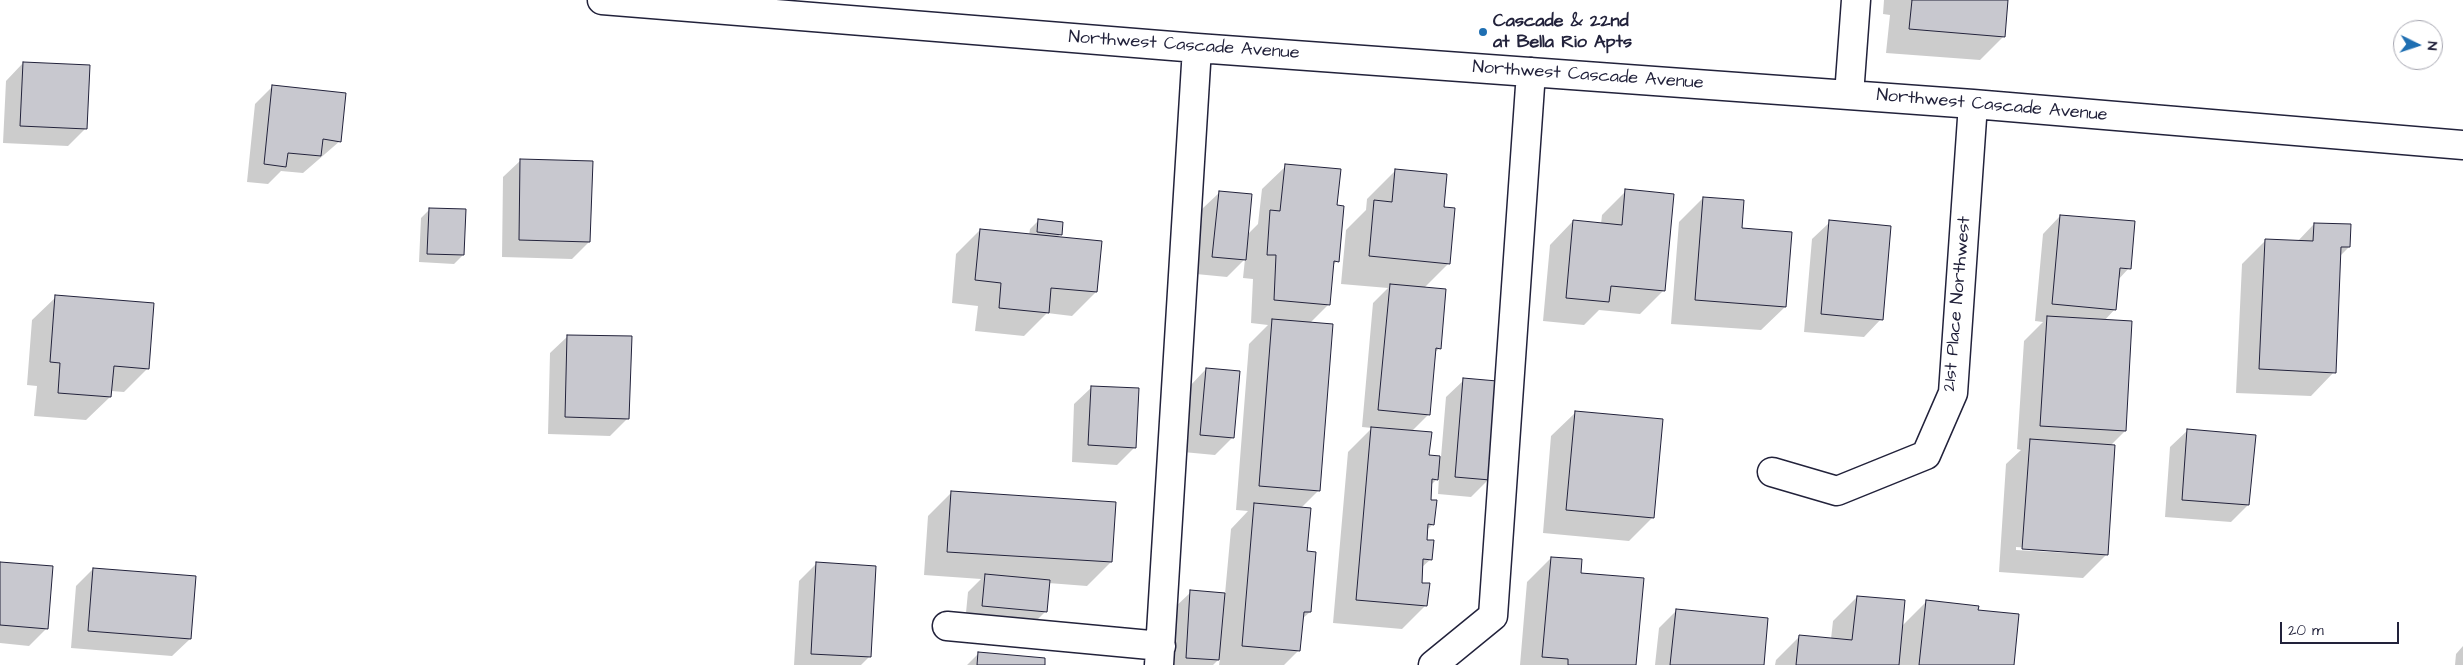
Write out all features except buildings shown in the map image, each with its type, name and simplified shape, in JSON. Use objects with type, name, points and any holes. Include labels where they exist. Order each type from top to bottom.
[{"type":"street","name":"Northwest Cascade Avenue","points":[[602,0],[1197,48],[1973,104],[2463,146]]},
{"type":"street","points":[[1849,95],[1856,0]]},
{"type":"street","points":[[947,626],[1160,655],[1197,48]]},
{"type":"street","points":[[1433,665],[1493,616],[1531,72]]},
{"type":"street","name":"21st Place Northwest","points":[[1772,472],[1837,491],[1926,455],[1953,393],[1973,104]]},
{"type":"place","name":"Cascade & 22nd at Bella Rio Apts","points":[[1483,32]]}]
